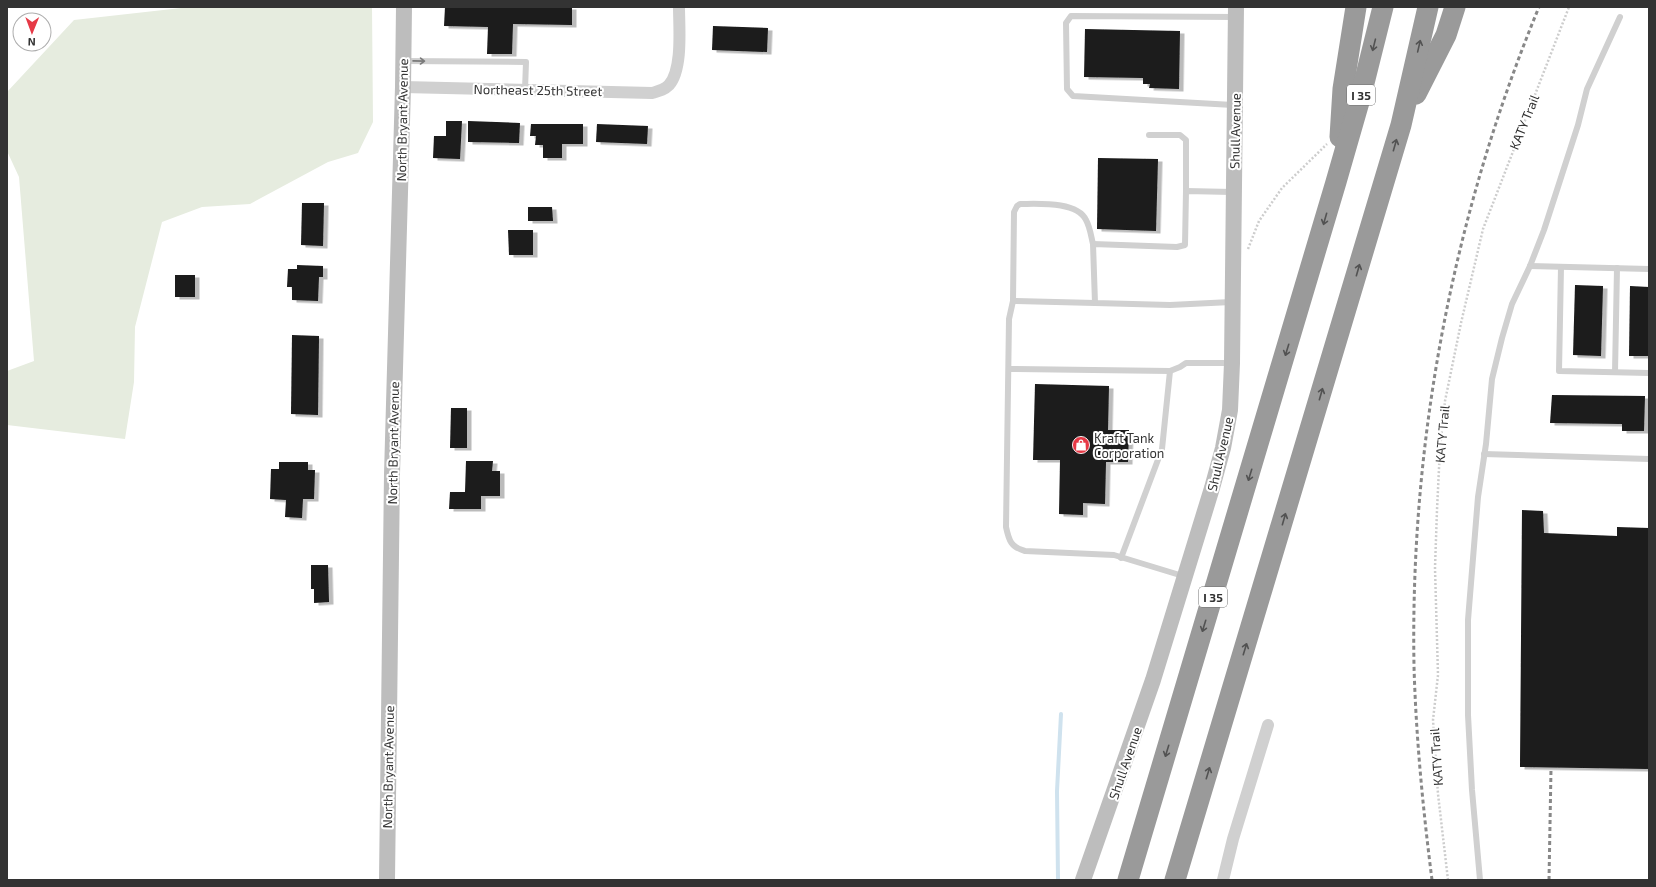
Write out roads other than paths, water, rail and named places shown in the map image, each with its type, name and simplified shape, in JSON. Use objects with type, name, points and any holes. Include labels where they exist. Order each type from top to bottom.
[{"type":"highway","points":[[1336,182],[1343,89],[1356,7]]},
{"type":"highway","name":"I 35","points":[[1128,880],[1336,182],[1361,95],[1383,7]]},
{"type":"highway","points":[[1175,880],[1401,125],[1428,7]]},
{"type":"highway","points":[[1401,125],[1446,35],[1455,7]]},
{"type":"highway","points":[[1190,880],[1196,811]]},
{"type":"street","name":"North Bryant Avenue","points":[[387,880],[392,474],[404,61],[404,7]]},
{"type":"street","name":"Northeast 25th Street","points":[[403,87],[652,93],[662,91],[670,84],[675,74],[678,58],[679,7]]},
{"type":"street","name":"Shull Avenue","points":[[1083,880],[1132,744],[1185,577],[1223,448],[1230,410],[1233,301],[1236,12]]},
{"type":"street","points":[[1224,880],[1233,839],[1268,725]]},
{"type":"lane","points":[[1235,105],[1073,96],[1067,89],[1066,23],[1071,16],[1236,12]]},
{"type":"lane","points":[[1480,880],[1472,790],[1468,715],[1468,620],[1475,537],[1492,379],[1512,304],[1530,266],[1544,230],[1576,132],[1588,89],[1620,17]]},
{"type":"lane","points":[[404,61],[526,62],[525,90]]},
{"type":"lane","points":[[1093,244],[1177,247],[1185,245],[1186,140],[1180,135],[1149,135]]},
{"type":"lane","points":[[1186,191],[1234,192]]},
{"type":"lane","points":[[1095,303],[1093,244],[1086,219],[1072,208],[1063,205],[1020,204],[1014,212],[1013,301],[1009,319],[1006,527],[1009,539],[1016,548],[1025,550],[1114,556],[1185,577]]},
{"type":"lane","points":[[1530,266],[1649,269]]},
{"type":"lane","points":[[1560,267],[1559,371],[1649,373]]},
{"type":"lane","points":[[1615,372],[1617,268]]},
{"type":"lane","points":[[1013,301],[1170,305],[1233,301]]},
{"type":"lane","points":[[1009,369],[1170,370],[1180,367],[1186,363],[1232,363]]},
{"type":"lane","points":[[1121,558],[1162,449],[1170,370]]},
{"type":"lane","points":[[1484,454],[1649,459]]},
{"type":"waterway","points":[[1058,880],[1057,791],[1061,714]]},
{"type":"railway","points":[[1432,880],[1420,773],[1414,666],[1415,581],[1420,497],[1429,413],[1443,330],[1461,247],[1483,166],[1509,86],[1539,7]]},
{"type":"railway","points":[[1549,880],[1551,769]]},
{"type":"place","name":"Kraft Tank Corporation","points":[[1081,445]]}]
